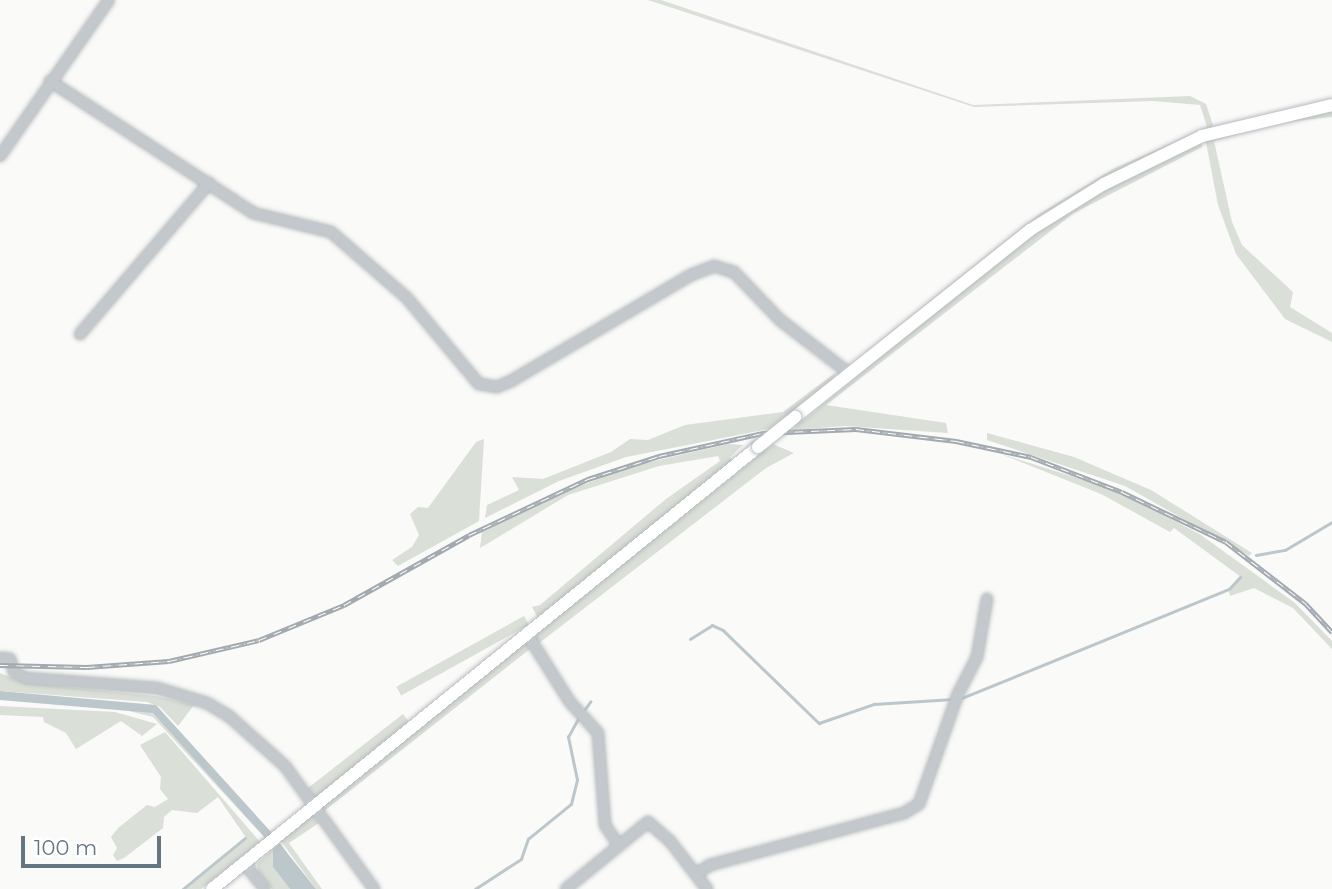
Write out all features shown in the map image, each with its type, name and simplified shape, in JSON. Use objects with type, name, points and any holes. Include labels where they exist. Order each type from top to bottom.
[{"type":"main road","points":[[212,889],[1030,230],[1124,172],[1202,136],[1251,121],[1332,105]]},
{"type":"street","points":[[0,156],[109,0]]},
{"type":"street","points":[[50,81],[264,218],[331,232],[407,298],[471,379],[487,387],[511,381],[691,275],[714,266],[734,272],[780,320],[849,374]]},
{"type":"street","points":[[80,334],[209,183]]},
{"type":"street","points":[[696,874],[710,865],[904,813],[919,804],[958,694],[977,657],[987,599]]},
{"type":"street","points":[[527,634],[570,702],[598,733],[605,825],[619,846]]},
{"type":"street","points":[[0,658],[9,660],[14,672],[26,678],[157,688],[207,703],[260,739],[374,889]]},
{"type":"street","points":[[566,889],[648,822],[708,889]]},
{"type":"street","points":[[244,863],[265,889]]},
{"type":"shaded area","points":[[648,0],[661,0],[973,105],[1190,96],[1206,104],[1214,128],[1096,182],[855,361],[1039,214],[1113,169],[1207,127],[1200,105],[1153,101],[974,107]]},
{"type":"shaded area","points":[[1332,110],[1332,117],[1277,123],[1214,141],[1232,222],[1242,245],[1293,292],[1290,307],[1332,333],[1332,342],[1285,319],[1236,254],[1218,205],[1205,137]]},
{"type":"shaded area","points":[[1201,141],[1202,147],[1074,213],[826,405],[946,423],[948,433],[845,426],[792,430],[1010,250],[1077,204]]},
{"type":"shaded area","points":[[835,373],[834,381],[769,429],[626,457],[559,481],[485,518],[487,505],[519,490],[512,477],[543,479],[611,452],[630,439],[648,440],[685,425],[783,412]]},
{"type":"shaded area","points":[[987,433],[1074,457],[1151,490],[1252,553],[1249,556],[1125,486],[987,440]]},
{"type":"shaded area","points":[[484,439],[479,521],[398,566],[392,560],[412,547],[419,535],[410,514],[418,507],[428,508],[476,442]]},
{"type":"shaded area","points":[[728,444],[743,445],[730,457],[732,461],[538,618],[532,607],[540,605],[666,499],[720,461],[718,456],[659,466],[568,495],[480,548],[482,532],[572,489],[633,466]]},
{"type":"shaded area","points":[[773,444],[794,453],[766,468],[538,644],[532,636]]},
{"type":"shaded area","points":[[1001,454],[1119,491],[1201,535],[1295,603],[1332,641],[1332,649],[1293,608],[1254,588],[1230,596],[1229,591],[1241,577],[1174,528],[1170,532],[1101,494]]},
{"type":"shaded area","points":[[524,616],[529,625],[401,696],[396,687]]},
{"type":"shaded area","points":[[525,642],[530,649],[323,812],[319,808]]},
{"type":"shaded area","points":[[0,673],[26,683],[156,696],[194,705],[178,726],[160,707],[147,702],[0,691]]},
{"type":"shaded area","points":[[0,691],[156,705],[272,833],[266,839],[153,713],[0,700]]},
{"type":"shaded area","points":[[0,700],[139,709],[153,713],[266,839],[153,717],[121,709]]},
{"type":"shaded area","points":[[0,706],[115,712],[157,724],[142,736],[121,721],[76,749],[66,733],[44,722],[43,717],[0,715]]},
{"type":"shaded area","points":[[403,714],[409,722],[316,797],[311,794],[308,788]]},
{"type":"shaded area","points":[[165,732],[260,842],[201,889],[186,889],[247,839],[218,797],[197,813],[172,810],[164,817],[163,828],[124,858],[117,861],[113,855],[117,848],[111,837],[118,828],[147,805],[155,807],[168,799],[160,789],[161,777],[140,745]]},
{"type":"shaded area","points":[[312,814],[319,823],[289,843],[322,889],[316,889],[280,840]]},
{"type":"shaded area","points":[[280,843],[316,889],[290,889],[273,867],[273,849]]},
{"type":"shaded area","points":[[273,849],[273,867],[290,889],[272,889],[258,871],[257,864]]},
{"type":"waterway","points":[[1256,555],[1285,550],[1332,522]]},
{"type":"waterway","points":[[962,698],[1229,589],[1240,577]]},
{"type":"waterway","points":[[690,639],[712,625],[723,630],[819,723],[874,704],[953,699]]},
{"type":"waterway","points":[[585,709],[590,702]]},
{"type":"waterway","points":[[475,889],[521,859],[528,839],[571,804],[577,780],[568,737],[578,719]]},
{"type":"waterway","points":[[183,889],[245,838]]},
{"type":"railway","points":[[0,665],[87,667],[169,661],[259,640],[344,605],[469,535],[588,479],[659,456],[763,433],[856,429],[956,441],[1031,457],[1122,492],[1226,542],[1305,603],[1332,632]]}]
